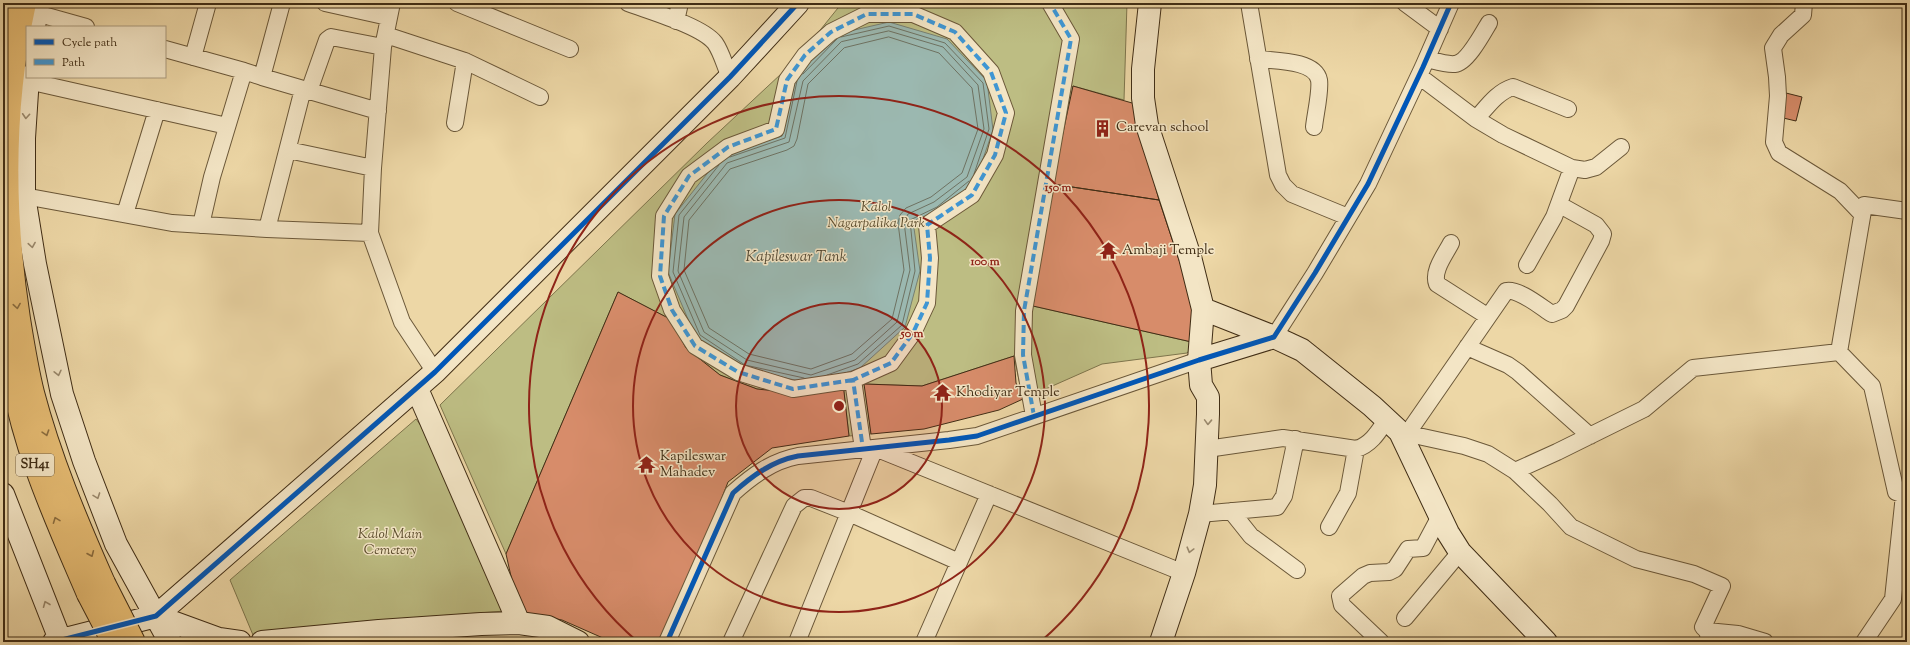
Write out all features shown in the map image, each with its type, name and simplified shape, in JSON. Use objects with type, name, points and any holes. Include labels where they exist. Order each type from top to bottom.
[{"type":"main road","points":[[3,31],[8,3]]},
{"type":"main road","name":"SH41","points":[[33,12],[17,37],[8,129],[7,203],[12,271],[33,393],[113,642]]},
{"type":"main road","name":"SH41","points":[[3,330],[17,402],[35,466],[58,526],[96,589],[134,642]]},
{"type":"street","points":[[193,57],[208,3]]},
{"type":"street","points":[[262,77],[282,3]]},
{"type":"street","points":[[325,3],[390,10],[384,41],[373,168],[370,233],[402,322],[435,372]]},
{"type":"street","points":[[457,3],[570,50]]},
{"type":"street","points":[[628,3],[700,31],[715,43],[730,77]]},
{"type":"street","points":[[676,21],[680,3]]},
{"type":"street","points":[[3,494],[59,642],[156,616],[435,372],[730,77],[798,3]]},
{"type":"street","points":[[1034,416],[1023,355],[1024,311],[1071,39],[1050,3]]},
{"type":"street","points":[[1145,642],[1200,514],[1205,485],[1208,397],[1200,385],[1199,360],[1203,309],[1190,257],[1147,125],[1143,98],[1143,70],[1150,3]]},
{"type":"street","points":[[1248,3],[1278,175],[1283,185],[1292,194],[1348,217]]},
{"type":"street","points":[[1405,3],[1440,29]]},
{"type":"street","points":[[667,642],[733,493],[746,481],[784,458],[977,436],[1199,360],[1274,337],[1368,184],[1427,59],[1451,3]]},
{"type":"street","points":[[1804,3],[1803,15],[1781,35],[1773,48],[1778,96],[1774,142],[1779,153],[1840,191],[1862,214]]},
{"type":"street","points":[[33,12],[82,26]]},
{"type":"street","points":[[867,14],[913,14],[955,32],[990,72],[1006,113],[995,156],[972,194],[927,225],[930,258],[927,303],[914,333],[892,363],[853,380],[793,389],[738,372],[694,346],[672,310],[660,276],[664,216],[689,176],[728,147],[776,129],[787,80],[805,55],[831,32],[867,14]]},
{"type":"street","points":[[1427,59],[1455,64],[1460,63],[1467,57],[1489,23]]},
{"type":"street","points":[[267,229],[306,90],[327,40],[331,37],[384,41],[465,61],[540,97]]},
{"type":"street","points":[[166,49],[378,111]]},
{"type":"street","points":[[1258,58],[1302,64],[1316,73],[1319,81],[1314,127]]},
{"type":"street","points":[[455,123],[465,61]]},
{"type":"street","points":[[201,225],[212,177],[244,71]]},
{"type":"street","points":[[1419,76],[1476,119],[1517,142],[1572,168],[1585,170],[1596,167],[1622,147]]},
{"type":"street","points":[[170,642],[114,537],[84,461],[62,394],[35,264],[24,196],[24,138],[28,79],[227,126]]},
{"type":"street","points":[[1476,119],[1496,97],[1506,89],[1513,87],[1568,109]]},
{"type":"street","points":[[125,214],[157,110]]},
{"type":"street","points":[[288,150],[373,168]]},
{"type":"street","points":[[1527,265],[1560,205],[1572,168]]},
{"type":"street","points":[[24,196],[172,223],[267,229],[370,233]]},
{"type":"street","points":[[1207,449],[1283,438],[1356,449],[1364,447],[1372,440],[1398,428],[1467,347],[1487,316],[1506,291],[1511,290],[1518,293],[1552,314],[1562,310],[1566,306],[1601,241],[1603,234],[1596,225],[1560,205]]},
{"type":"street","points":[[1839,352],[1864,205],[1907,211]]},
{"type":"street","points":[[1451,243],[1437,271],[1435,278],[1437,284],[1487,316]]},
{"type":"street","points":[[1203,309],[1274,337],[1302,350],[1398,428],[1488,454],[1515,471],[1550,504],[1571,527],[1636,559],[1694,574],[1722,586],[1703,627],[1709,636],[1738,634],[1765,642]]},
{"type":"street","points":[[1467,347],[1508,365],[1518,372],[1590,436]]},
{"type":"street","points":[[1515,471],[1644,409],[1693,368],[1839,352]]},
{"type":"street","points":[[1839,352],[1872,386],[1896,492],[1906,496],[1893,599],[1864,642]]},
{"type":"street","points":[[797,642],[849,513],[869,448],[853,380]]},
{"type":"street","points":[[1161,642],[1177,570],[1186,511],[1190,483],[1194,395],[1200,385]]},
{"type":"street","points":[[417,389],[519,623]]},
{"type":"street","points":[[1398,428],[1440,516],[1460,552],[1546,642]]},
{"type":"street","points":[[1200,514],[1270,508],[1281,503],[1296,439]]},
{"type":"street","points":[[869,448],[989,494],[1177,570]]},
{"type":"street","points":[[1329,527],[1348,493],[1356,449]]},
{"type":"street","points":[[924,642],[989,494]]},
{"type":"street","points":[[731,642],[794,506],[798,501],[804,498],[811,498],[849,513],[959,562]]},
{"type":"street","points":[[1231,511],[1251,536],[1297,570]]},
{"type":"street","points":[[1381,642],[1342,605],[1340,596],[1363,576],[1370,573],[1389,572],[1395,569],[1408,550],[1423,548],[1440,516]]},
{"type":"street","points":[[1405,618],[1460,552]]},
{"type":"street","points":[[156,616],[225,641]]},
{"type":"street","points":[[262,642],[387,630],[519,623],[548,627],[578,642]]},
{"type":"green space","name":"Kalol Nagarpalika Park","points":[[842,3],[1127,3],[1124,100],[1073,86],[1052,184],[1033,306],[1196,343],[1187,353],[1102,364],[1023,399],[1014,356],[922,386],[865,384],[871,434],[849,436],[843,384],[796,393],[757,389],[720,375],[686,348],[670,319],[618,292],[506,554],[440,405],[707,143],[796,60]]},
{"type":"green space","name":"Kalol Main Cemetery","points":[[416,419],[421,426],[505,611],[368,621],[253,635],[230,580]]},
{"type":"water","name":"Kapileswar Tank","points":[[889,22],[947,39],[987,81],[993,130],[975,182],[939,210],[913,221],[920,271],[905,327],[860,368],[812,384],[743,368],[696,338],[668,272],[675,214],[722,155],[782,136],[794,77],[837,34]]},
{"type":"building","name":"Carevan school","points":[[1073,86],[1139,105],[1146,152],[1159,200],[1052,184]]},
{"type":"building","points":[[1786,93],[1802,97],[1796,121],[1779,117]]},
{"type":"building","name":"Ambaji Temple","points":[[1052,184],[1159,200],[1193,302],[1196,343],[1033,306]]},
{"type":"building","name":"Kapileswar Mahadev","points":[[618,292],[670,319],[686,348],[720,375],[757,389],[796,393],[843,383],[849,436],[772,448],[728,482],[706,539],[659,642],[612,642],[562,620],[519,612],[506,554]]},
{"type":"building","name":"Khodiyar Temple","points":[[1014,356],[1016,383],[1023,399],[999,410],[924,429],[871,434],[864,384],[922,386]]},
{"type":"building","points":[[468,635],[465,642],[411,642],[413,637]]},
{"type":"marked path","points":[[1034,416],[1023,355],[1024,311],[1071,39],[1050,3]]},
{"type":"marked path","points":[[853,380],[793,389],[738,372],[695,346],[672,310],[660,276],[664,216],[689,176],[728,147],[776,129],[787,80],[805,55],[831,32],[867,14],[913,14],[955,32],[991,72],[1006,113],[995,155],[972,195],[927,225],[930,258],[927,303],[913,333],[891,363],[853,380],[863,449]]},
{"type":"cycle path","points":[[54,642],[156,616],[435,372],[730,77],[798,3]]},
{"type":"cycle path","points":[[667,642],[733,493],[755,475],[771,465],[798,456],[977,436],[1199,360],[1274,337],[1315,273],[1368,184],[1423,67],[1451,3]]},
{"type":"place","name":"Carevan school","points":[[1103,128]]},
{"type":"place","name":"Ambaji Temple","points":[[1109,251]]},
{"type":"place","name":"Khodiyar Temple","points":[[943,393]]},
{"type":"place","name":"Kapileswar Mahadev","points":[[647,465]]}]
